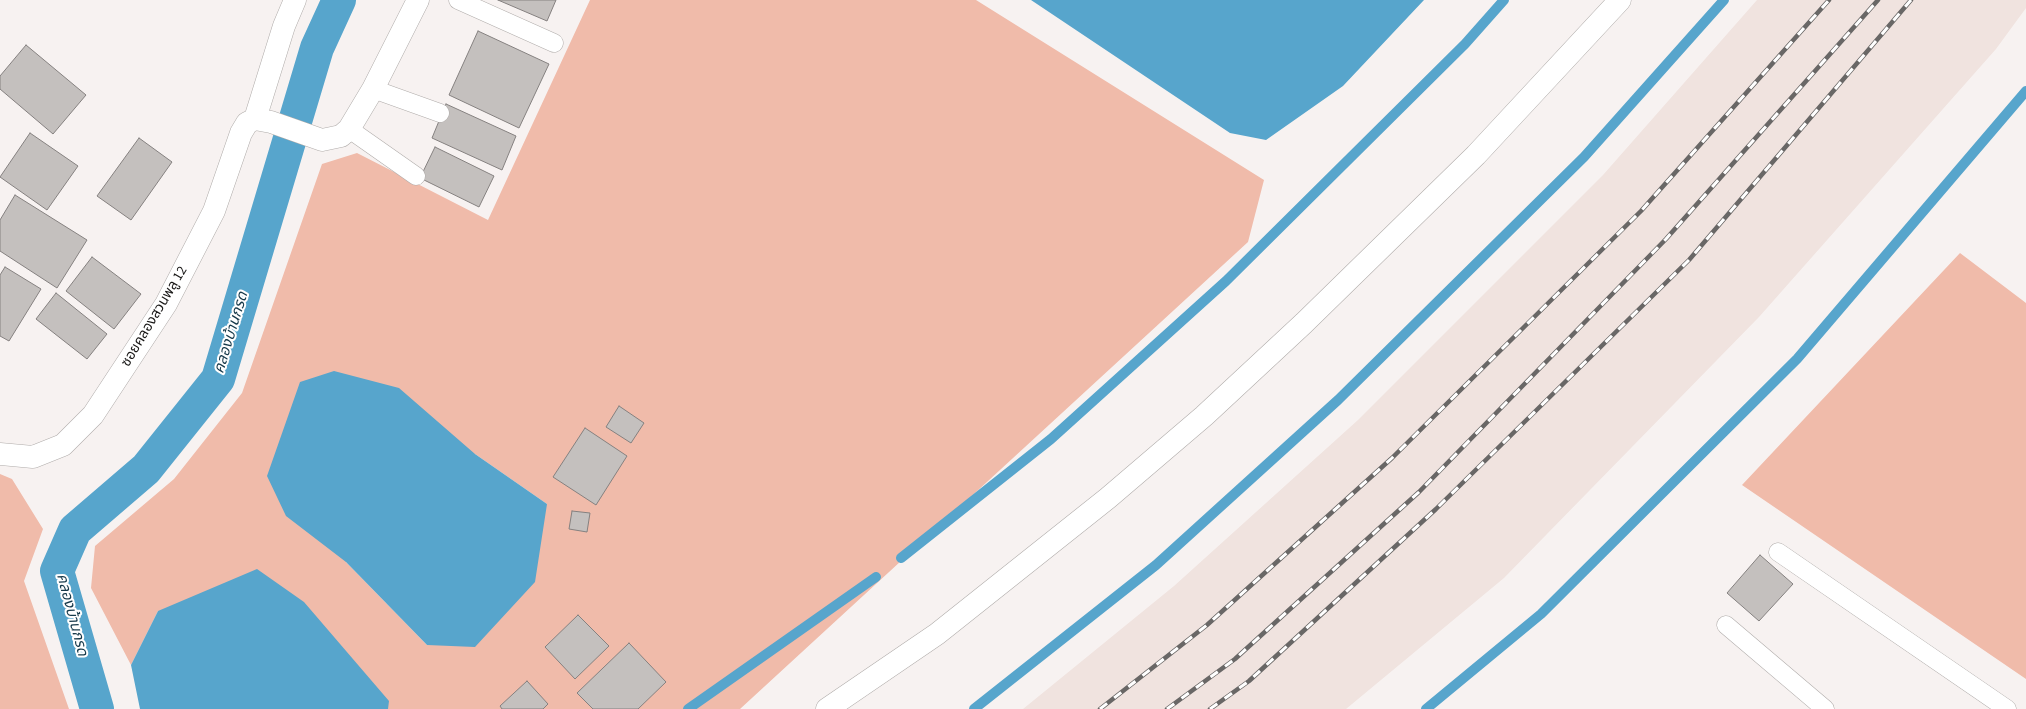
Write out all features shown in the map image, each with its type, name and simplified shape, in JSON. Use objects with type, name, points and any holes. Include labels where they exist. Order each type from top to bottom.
[{"type":"street","points":[[295,0],[263,121],[322,140],[341,136],[349,129],[373,89],[418,0]]},
{"type":"street","points":[[827,709],[936,634],[1108,498],[1204,416],[1310,318],[1476,155],[1620,0]]},
{"type":"street","name":"ซอยคลองสวนพลู 12","points":[[0,454],[33,457],[63,445],[93,415],[166,304],[214,211],[240,133],[247,123],[263,121]]},
{"type":"lane","points":[[458,0],[554,43]]},
{"type":"lane","points":[[373,89],[440,113]]},
{"type":"lane","points":[[349,129],[416,176]]},
{"type":"lane","points":[[1778,552],[2007,709]]},
{"type":"lane","points":[[1726,625],[1825,709]]},
{"type":"shaded area","points":[[590,0],[976,0],[1264,180],[1248,242],[740,709],[388,709],[388,701],[158,611],[131,665],[91,588],[95,546],[174,479],[242,393],[322,164],[357,153],[488,220]],"holes":[[[475,454],[547,504],[427,645],[346,562]]]},
{"type":"shaded area","points":[[1757,0],[2026,0],[2026,8],[1996,49],[1759,317],[1504,578],[1346,709],[1023,709],[1174,586],[1358,420],[1603,175]]},
{"type":"shaded area","points":[[1960,253],[2026,303],[2026,679],[1742,485]]},
{"type":"shaded area","points":[[0,474],[12,479],[43,529],[24,581],[69,709],[0,709]]},
{"type":"water","points":[[1031,0],[1424,0],[1343,86],[1266,140],[1230,133]]},
{"type":"water","points":[[334,371],[399,388],[475,454],[547,504],[535,582],[475,647],[427,645],[346,562],[286,516],[267,476],[300,382]]},
{"type":"water","points":[[257,569],[304,602],[389,701],[388,709],[140,709],[131,665],[158,611]]},
{"type":"building","points":[[498,0],[556,0],[547,21]]},
{"type":"building","points":[[478,31],[549,64],[519,128],[449,95]]},
{"type":"building","points":[[26,45],[86,95],[53,134],[0,89],[0,76]]},
{"type":"building","points":[[446,104],[516,136],[502,170],[432,138]]},
{"type":"building","points":[[30,133],[78,166],[47,210],[0,177]]},
{"type":"building","points":[[139,138],[172,162],[131,220],[97,196]]},
{"type":"building","points":[[435,147],[494,176],[479,207],[420,178]]},
{"type":"building","points":[[15,195],[87,240],[57,288],[0,251],[0,220]]},
{"type":"building","points":[[92,257],[141,294],[114,329],[66,291]]},
{"type":"building","points":[[5,267],[41,289],[9,341],[0,336],[0,275]]},
{"type":"building","points":[[56,293],[107,334],[87,359],[36,319]]},
{"type":"building","points":[[619,406],[644,423],[631,443],[606,427]]},
{"type":"building","points":[[585,428],[627,456],[596,505],[553,477]]},
{"type":"building","points":[[572,511],[590,513],[587,532],[569,529]]},
{"type":"building","points":[[1760,555],[1793,584],[1759,621],[1727,593]]},
{"type":"building","points":[[578,615],[609,646],[575,679],[545,647]]},
{"type":"building","points":[[629,643],[666,682],[638,709],[593,709],[577,693]]},
{"type":"building","points":[[527,681],[548,704],[543,709],[502,709],[500,706]]},
{"type":"waterway","name":"คลองบ้านกรด","points":[[97,709],[57,571],[75,530],[146,469],[218,379],[317,48],[339,0]]},
{"type":"waterway","points":[[901,558],[1051,439],[1226,281],[1465,44],[1504,0]]},
{"type":"waterway","points":[[974,709],[1156,565],[1338,400],[1584,157],[1724,0]]},
{"type":"waterway","points":[[1426,709],[1541,614],[1797,359],[2026,91]]},
{"type":"waterway","points":[[688,709],[876,577]]},
{"type":"railway","points":[[1100,709],[1207,625],[1392,458],[1641,211],[1829,0]]},
{"type":"railway","points":[[1167,709],[1235,659],[1419,492],[1666,239],[1878,0]]},
{"type":"railway","points":[[1210,709],[1249,681],[1436,509],[1689,260],[1911,0]]}]
